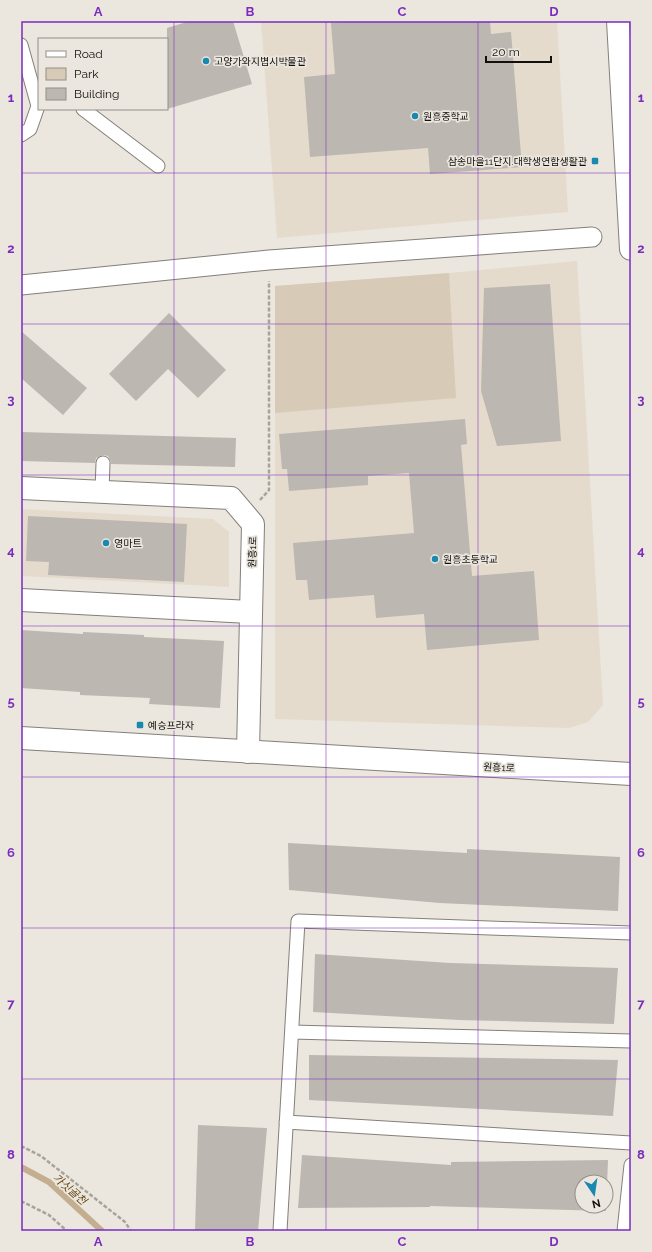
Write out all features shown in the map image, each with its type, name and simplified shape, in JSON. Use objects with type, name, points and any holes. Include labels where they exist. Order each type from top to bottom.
[{"type":"street","points":[[618,21],[631,249]]},
{"type":"street","points":[[21,285],[269,260],[592,237]]},
{"type":"street","name":"원흥1로","points":[[21,488],[231,498],[253,524],[248,752]]},
{"type":"street","points":[[21,600],[250,612]]},
{"type":"street","name":"원흥1로","points":[[21,738],[631,774]]},
{"type":"lane","points":[[21,45],[38,103]]},
{"type":"lane","points":[[21,135],[30,129],[38,109]]},
{"type":"lane","points":[[84,110],[158,166]]},
{"type":"lane","points":[[102,491],[103,463]]},
{"type":"lane","points":[[280,1231],[298,921],[631,933]]},
{"type":"lane","points":[[292,1032],[631,1041]]},
{"type":"lane","points":[[286,1122],[631,1143]]},
{"type":"lane","points":[[624,1231],[631,1165]]},
{"type":"path","points":[[255,505],[269,490],[269,260]]},
{"type":"path","points":[[21,1146],[41,1156],[125,1222],[131,1231]]},
{"type":"path","points":[[21,1201],[49,1215],[67,1231]]},
{"type":"shaded area","name":"원흥중학교","points":[[261,21],[557,21],[568,212],[277,238]]},
{"type":"shaded area","name":"원흥초등학교","points":[[577,261],[603,705],[588,722],[569,728],[275,719],[275,286],[449,273]]},
{"type":"shaded area","name":"영마트","points":[[21,509],[213,519],[229,532],[229,587],[21,576]]},
{"type":"green space","points":[[449,273],[456,398],[275,413],[275,286]]},
{"type":"building","name":"고양가와지볍시박물관","points":[[190,21],[233,21],[252,84],[168,109],[167,28]]},
{"type":"building","points":[[353,21],[490,21],[491,34],[511,32],[522,167],[430,174],[428,148],[310,157],[304,77],[335,74],[331,23]]},
{"type":"building","points":[[550,284],[561,441],[497,446],[481,391],[484,288]]},
{"type":"building","points":[[169,313],[226,370],[198,398],[168,369],[136,401],[109,374]]},
{"type":"building","points":[[21,331],[87,388],[63,415],[21,378]]},
{"type":"building","points":[[465,419],[467,444],[461,445],[472,576],[534,571],[539,640],[427,650],[424,614],[376,618],[374,595],[309,600],[307,580],[296,580],[293,543],[414,533],[409,473],[368,476],[368,485],[289,491],[287,469],[282,469],[279,434]]},
{"type":"building","points":[[21,432],[236,438],[235,467],[111,464],[108,456],[103,455],[96,458],[95,463],[21,461]]},
{"type":"building","name":"영마트","points":[[28,516],[187,524],[184,582],[48,575],[49,562],[26,561]]},
{"type":"building","points":[[21,630],[83,634],[83,632],[144,635],[144,637],[224,641],[220,708],[149,704],[150,698],[80,695],[80,692],[21,688]]},
{"type":"building","points":[[288,843],[467,853],[467,849],[620,857],[618,911],[440,903],[289,890]]},
{"type":"building","points":[[315,954],[450,963],[618,968],[614,1024],[459,1020],[313,1012]]},
{"type":"building","points":[[309,1055],[618,1060],[613,1116],[309,1100]]},
{"type":"building","points":[[198,1125],[267,1128],[258,1231],[195,1231]]},
{"type":"building","points":[[302,1155],[451,1165],[451,1162],[608,1160],[607,1174],[574,1174],[574,1210],[430,1207],[298,1208]]},
{"type":"waterway","name":"가싯골천","points":[[21,1167],[49,1182],[102,1231]]},
{"type":"place","name":"고양가와지볍시박물관","points":[[206,61]]},
{"type":"place","name":"원흥중학교","points":[[415,116]]},
{"type":"place","name":"삼송마을11단지.대학생연합생활관","points":[[595,161]]},
{"type":"place","name":"영마트","points":[[106,543]]},
{"type":"place","name":"원흥초등학교","points":[[435,559]]},
{"type":"place","name":"예승프라자","points":[[140,725]]}]
